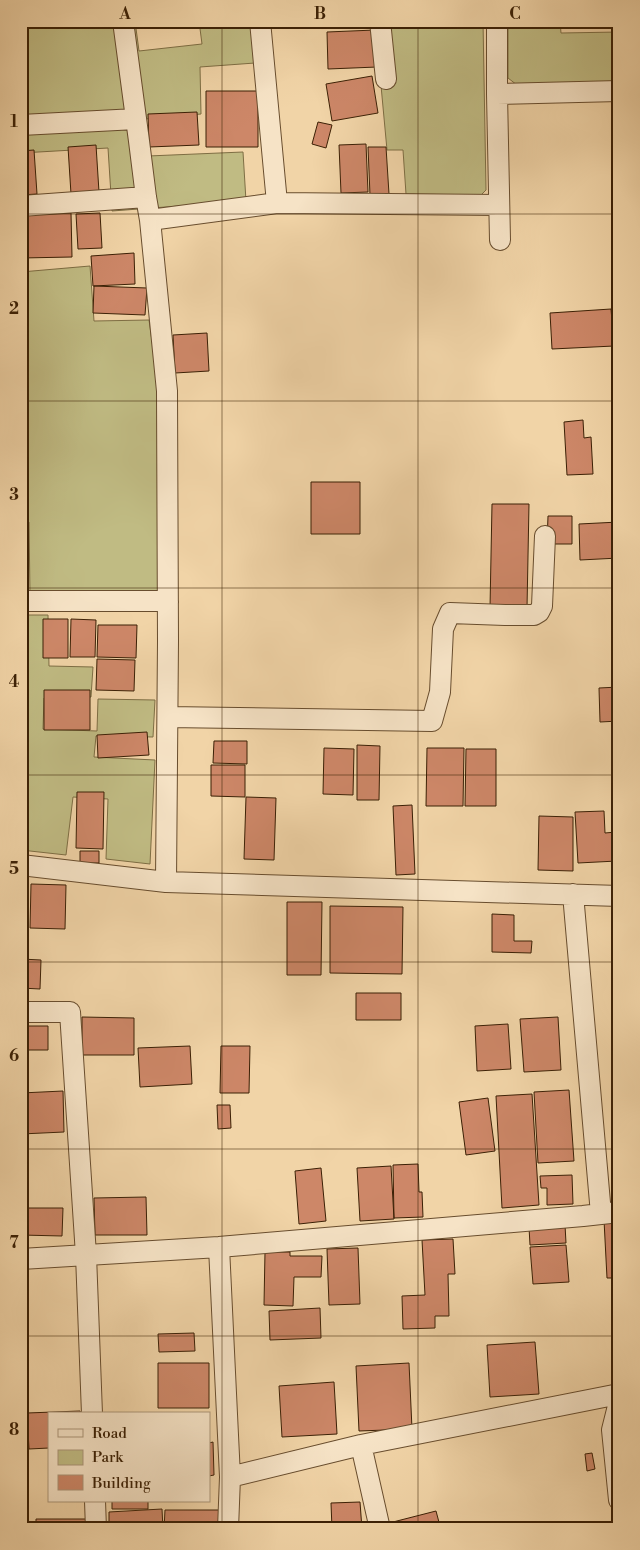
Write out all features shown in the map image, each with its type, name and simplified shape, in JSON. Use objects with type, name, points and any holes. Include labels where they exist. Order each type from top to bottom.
[{"type":"street","points":[[123,21],[150,220],[167,391],[168,717],[166,882]]},
{"type":"street","points":[[260,21],[277,203]]},
{"type":"street","points":[[380,21],[386,79]]},
{"type":"street","points":[[497,21],[500,240]]},
{"type":"street","points":[[497,94],[619,91]]},
{"type":"street","points":[[21,125],[136,118]]},
{"type":"street","points":[[21,206],[146,197]]},
{"type":"street","points":[[150,220],[277,203],[499,205]]},
{"type":"street","points":[[168,717],[432,721],[440,692],[443,629],[450,613],[505,616],[534,615],[539,612],[542,606],[544,536]]},
{"type":"street","points":[[21,601],[168,602]]},
{"type":"street","points":[[21,865],[166,882],[619,896]]},
{"type":"street","points":[[21,1259],[218,1247],[610,1213],[573,894]]},
{"type":"street","points":[[21,1012],[70,1012],[86,1255],[92,1412]]},
{"type":"street","points":[[218,1247],[230,1477],[228,1529]]},
{"type":"street","points":[[230,1477],[361,1445],[619,1394]]},
{"type":"street","points":[[619,1402],[612,1430],[619,1500]]},
{"type":"street","points":[[361,1445],[380,1529]]},
{"type":"street","points":[[95,1502],[96,1529]]},
{"type":"green space","points":[[21,21],[135,21],[139,51],[202,44],[199,21],[251,21],[255,63],[200,67],[201,114],[145,119],[148,156],[243,152],[246,201],[112,211],[108,148],[21,153]]},
{"type":"green space","points":[[375,21],[483,21],[486,190],[481,195],[406,194],[403,150],[387,150]]},
{"type":"green space","points":[[508,21],[560,21],[561,33],[619,32],[619,83],[517,85],[508,78]]},
{"type":"green space","points":[[90,266],[94,321],[149,320],[160,397],[163,596],[30,595],[29,522],[21,521],[21,272]]},
{"type":"green space","points":[[25,615],[48,615],[49,666],[93,667],[91,697],[44,698],[43,729],[97,731],[98,699],[155,700],[153,737],[96,736],[94,757],[155,760],[150,864],[106,859],[108,799],[73,797],[66,855],[21,850],[21,696],[27,695]]},
{"type":"building","points":[[560,21],[589,21],[589,23],[561,24]]},
{"type":"building","points":[[375,30],[377,67],[328,69],[327,32]]},
{"type":"building","points":[[372,76],[378,113],[332,121],[326,84]]},
{"type":"building","points":[[206,91],[258,91],[258,147],[206,147]]},
{"type":"building","points":[[197,112],[199,145],[149,147],[148,114]]},
{"type":"building","points":[[318,122],[332,125],[326,148],[312,144]]},
{"type":"building","points":[[366,144],[368,192],[341,193],[339,145]]},
{"type":"building","points":[[96,145],[99,192],[71,194],[68,147]]},
{"type":"building","points":[[368,147],[386,147],[389,194],[370,195]]},
{"type":"building","points":[[34,150],[37,194],[21,195],[21,151]]},
{"type":"building","points":[[71,213],[72,257],[21,258],[21,215]]},
{"type":"building","points":[[100,213],[102,248],[78,249],[76,214]]},
{"type":"building","points":[[134,253],[135,284],[93,286],[91,256]]},
{"type":"building","points":[[94,286],[147,288],[145,315],[93,313]]},
{"type":"building","points":[[611,309],[614,346],[552,349],[550,313]]},
{"type":"building","points":[[207,333],[209,371],[175,373],[173,335]]},
{"type":"building","points":[[583,420],[584,438],[591,437],[593,474],[567,475],[564,422]]},
{"type":"building","points":[[311,482],[360,482],[360,534],[311,534]]},
{"type":"building","points":[[492,504],[529,504],[527,608],[490,608]]},
{"type":"building","points":[[548,516],[572,516],[572,544],[547,544]]},
{"type":"building","points":[[21,520],[27,520],[27,535],[21,535]]},
{"type":"building","points":[[619,522],[619,558],[580,560],[579,524]]},
{"type":"building","points":[[21,537],[25,537],[25,578],[21,578]]},
{"type":"building","points":[[43,619],[68,619],[68,658],[43,658]]},
{"type":"building","points":[[71,619],[96,620],[95,657],[70,657]]},
{"type":"building","points":[[98,625],[137,625],[136,658],[97,657]]},
{"type":"building","points":[[97,659],[135,660],[134,691],[96,690]]},
{"type":"building","points":[[619,687],[619,721],[600,722],[599,688]]},
{"type":"building","points":[[44,690],[90,690],[90,730],[44,730]]},
{"type":"building","points":[[147,732],[149,755],[98,758],[97,735]]},
{"type":"building","points":[[214,741],[247,741],[247,764],[213,763]]},
{"type":"building","points":[[357,745],[380,746],[379,800],[357,800]]},
{"type":"building","points":[[324,748],[354,749],[353,795],[323,794]]},
{"type":"building","points":[[427,748],[464,748],[463,806],[426,806]]},
{"type":"building","points":[[466,749],[496,749],[496,806],[465,806]]},
{"type":"building","points":[[211,765],[245,765],[245,797],[211,796]]},
{"type":"building","points":[[77,792],[104,792],[103,849],[76,848]]},
{"type":"building","points":[[246,797],[276,798],[274,860],[244,859]]},
{"type":"building","points":[[412,805],[415,874],[396,875],[393,806]]},
{"type":"building","points":[[604,811],[605,833],[616,832],[617,861],[578,863],[575,812]]},
{"type":"building","points":[[613,814],[619,814],[619,825],[613,825]]},
{"type":"building","points":[[539,816],[573,817],[573,871],[538,870]]},
{"type":"building","points":[[80,851],[99,851],[99,863],[80,863]]},
{"type":"building","points":[[31,884],[66,885],[65,929],[30,928]]},
{"type":"building","points":[[287,902],[322,902],[321,975],[287,975]]},
{"type":"building","points":[[330,906],[403,907],[402,974],[330,973]]},
{"type":"building","points":[[492,914],[514,915],[514,941],[532,941],[531,953],[492,952]]},
{"type":"building","points":[[21,959],[41,960],[40,989],[21,988]]},
{"type":"building","points":[[356,993],[401,993],[401,1020],[356,1020]]},
{"type":"building","points":[[82,1017],[134,1018],[134,1055],[82,1055]]},
{"type":"building","points":[[558,1017],[561,1070],[524,1072],[520,1019]]},
{"type":"building","points":[[508,1024],[511,1069],[477,1071],[475,1026]]},
{"type":"building","points":[[22,1026],[48,1026],[48,1050],[22,1050]]},
{"type":"building","points":[[190,1046],[192,1084],[140,1087],[138,1048]]},
{"type":"building","points":[[221,1046],[250,1046],[249,1093],[220,1093]]},
{"type":"building","points":[[569,1090],[574,1161],[538,1163],[534,1092]]},
{"type":"building","points":[[63,1091],[64,1132],[21,1134],[21,1093]]},
{"type":"building","points":[[532,1094],[539,1205],[502,1208],[496,1096]]},
{"type":"building","points":[[488,1098],[495,1151],[466,1155],[459,1102]]},
{"type":"building","points":[[217,1105],[230,1105],[231,1128],[218,1129]]},
{"type":"building","points":[[418,1164],[419,1192],[422,1192],[423,1217],[394,1218],[393,1165]]},
{"type":"building","points":[[391,1166],[394,1219],[360,1221],[357,1168]]},
{"type":"building","points":[[321,1168],[326,1221],[299,1224],[295,1171]]},
{"type":"building","points":[[572,1175],[573,1204],[547,1205],[547,1188],[541,1188],[540,1176]]},
{"type":"building","points":[[146,1197],[147,1235],[95,1235],[94,1198]]},
{"type":"building","points":[[21,1208],[63,1208],[62,1236],[21,1235]]},
{"type":"building","points":[[604,1220],[619,1220],[619,1278],[607,1278]]},
{"type":"building","points":[[565,1225],[566,1243],[530,1245],[529,1227]]},
{"type":"building","points":[[453,1239],[455,1274],[448,1274],[449,1316],[435,1316],[435,1328],[403,1329],[402,1296],[425,1295],[422,1240]]},
{"type":"building","points":[[566,1245],[569,1282],[533,1284],[530,1247]]},
{"type":"building","points":[[358,1248],[360,1304],[329,1305],[327,1249]]},
{"type":"building","points":[[265,1252],[290,1252],[290,1256],[322,1256],[321,1277],[294,1277],[293,1306],[264,1305]]},
{"type":"building","points":[[320,1308],[321,1338],[270,1340],[269,1311]]},
{"type":"building","points":[[194,1333],[195,1351],[159,1352],[158,1334]]},
{"type":"building","points":[[619,1340],[619,1372],[618,1372],[613,1341]]},
{"type":"building","points":[[535,1342],[539,1394],[490,1397],[487,1345]]},
{"type":"building","points":[[158,1363],[209,1363],[209,1408],[158,1408]]},
{"type":"building","points":[[409,1363],[412,1429],[359,1431],[356,1366]]},
{"type":"building","points":[[334,1382],[337,1434],[282,1437],[279,1386]]},
{"type":"building","points":[[48,1412],[48,1448],[29,1449],[27,1413]]},
{"type":"building","points":[[213,1442],[214,1475],[210,1476],[210,1443]]},
{"type":"building","points":[[21,1448],[26,1448],[28,1484],[21,1484]]},
{"type":"building","points":[[592,1453],[595,1469],[587,1471],[585,1454]]},
{"type":"building","points":[[21,1486],[23,1486],[25,1523],[21,1523]]},
{"type":"building","points":[[112,1502],[148,1502],[148,1509],[112,1509]]},
{"type":"building","points":[[360,1502],[362,1529],[332,1529],[331,1503]]},
{"type":"building","points":[[162,1509],[163,1529],[109,1529],[109,1512]]},
{"type":"building","points":[[165,1510],[220,1510],[220,1529],[164,1529]]},
{"type":"building","points":[[436,1511],[440,1526],[430,1529],[395,1529],[393,1522]]},
{"type":"building","points":[[36,1519],[87,1519],[87,1529],[36,1529]]}]
